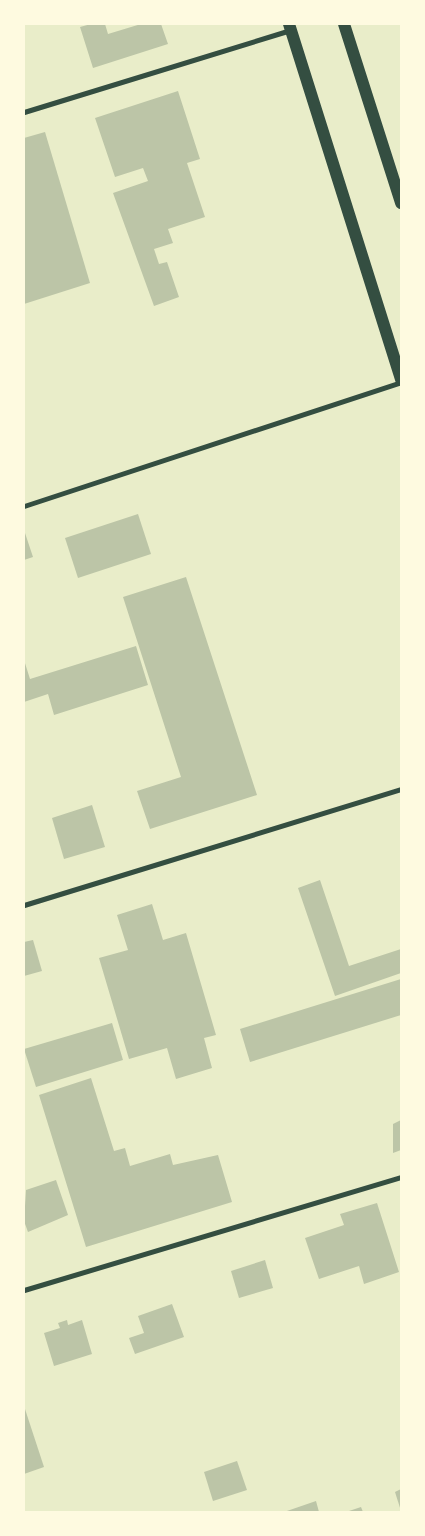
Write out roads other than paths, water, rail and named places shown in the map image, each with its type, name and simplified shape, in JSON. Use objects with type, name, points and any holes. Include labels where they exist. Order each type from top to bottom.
[{"type":"main road","points":[[344,24],[401,203]]},
{"type":"main road","points":[[290,27],[401,381]]},
{"type":"street","points":[[24,112],[290,27]]},
{"type":"street","points":[[24,506],[401,381]]},
{"type":"street","points":[[24,905],[401,789]]},
{"type":"street","points":[[24,1290],[401,1177]]}]
